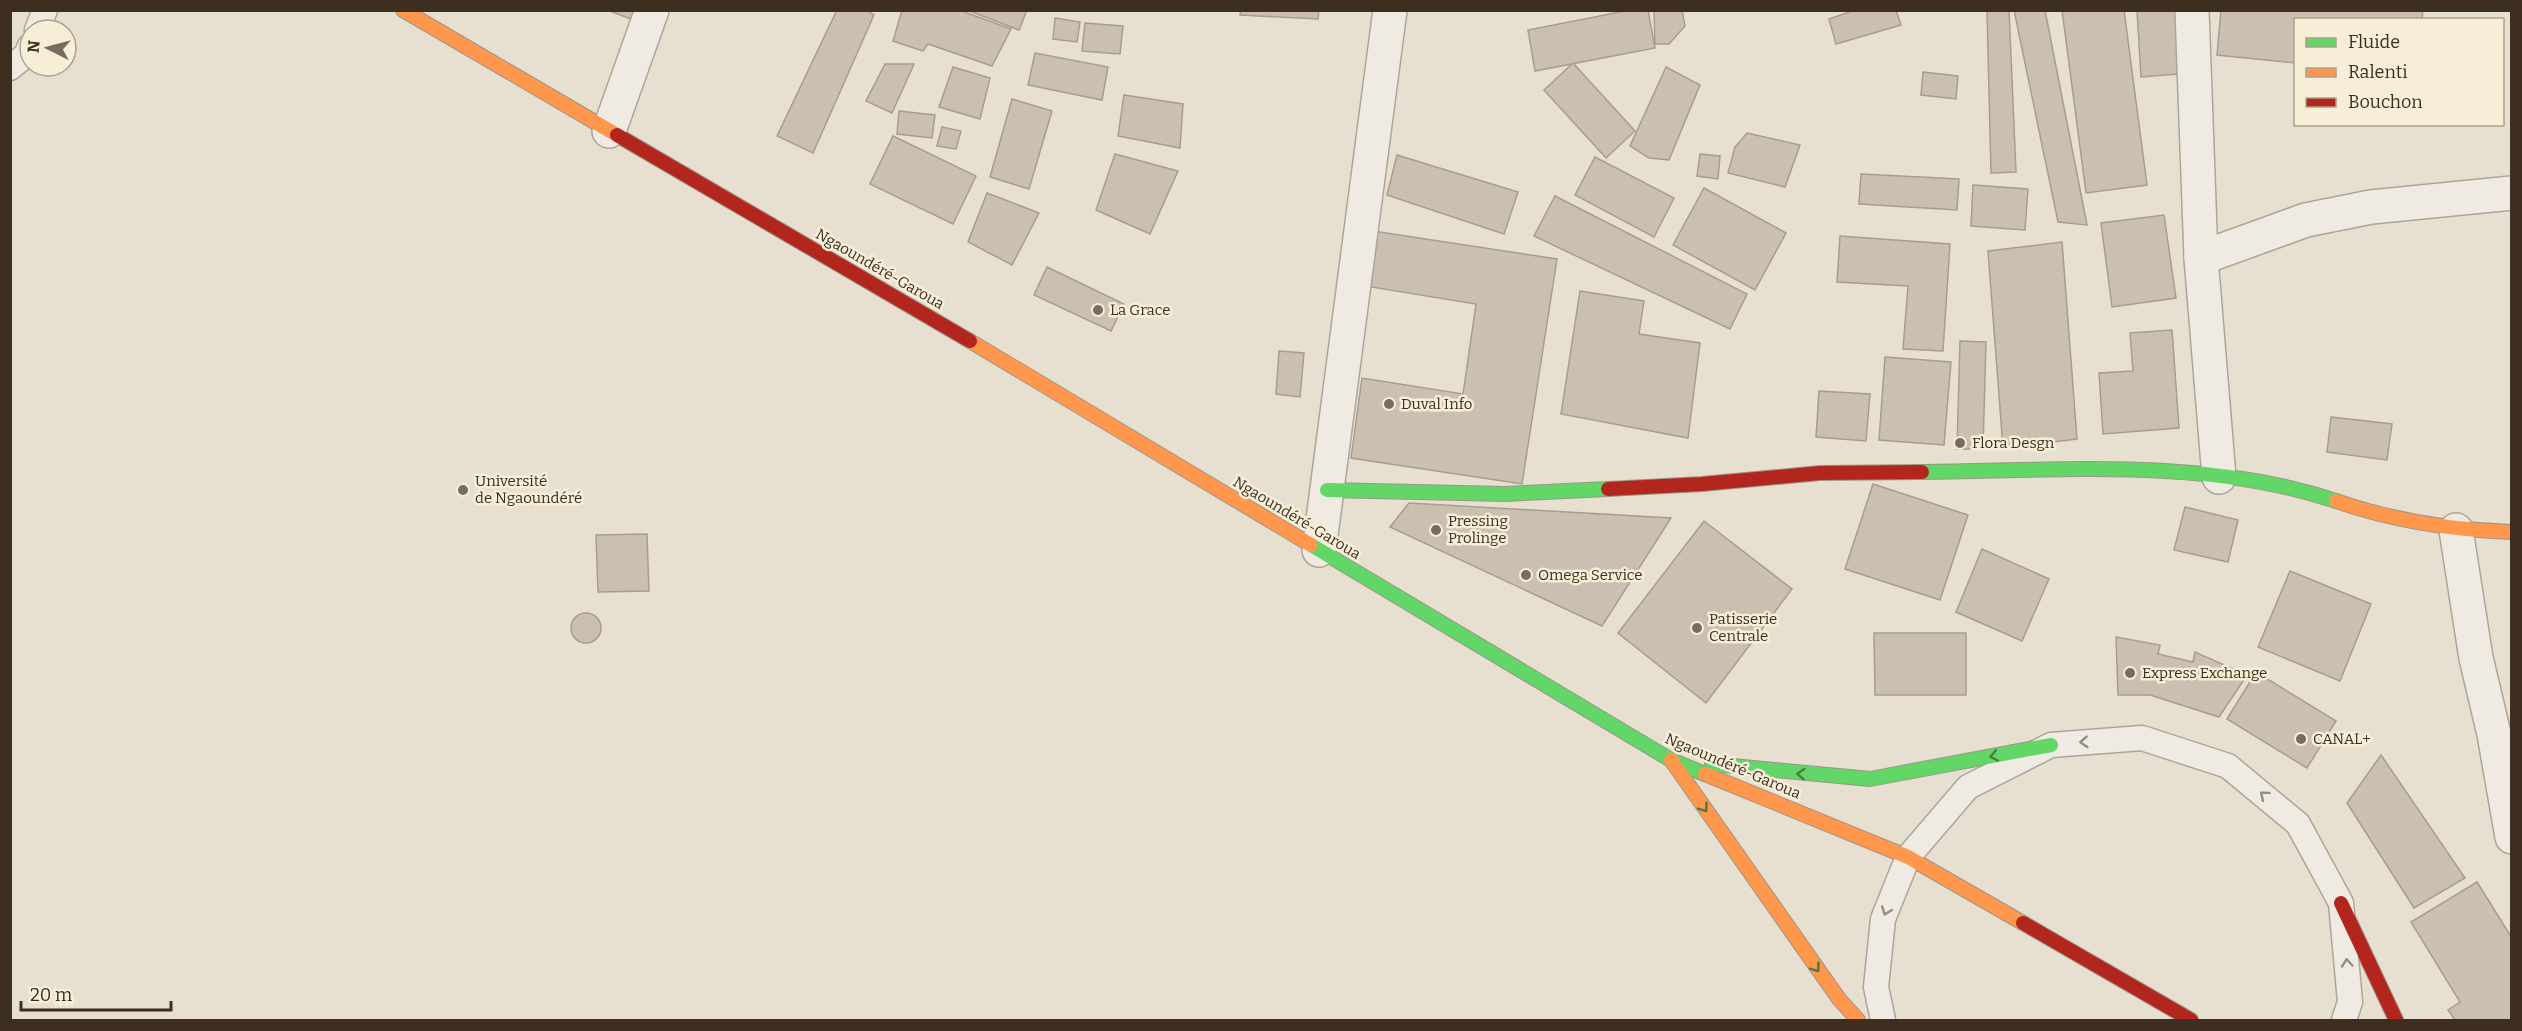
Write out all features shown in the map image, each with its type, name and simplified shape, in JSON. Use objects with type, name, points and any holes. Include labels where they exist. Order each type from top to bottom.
[{"type":"main road","name":"Ngaoundéré-Garoua","points":[[403,10],[889,293],[1671,760],[1908,857],[2191,1020]]},
{"type":"main road","points":[[1327,490],[1504,494],[1702,484],[1820,473],[2135,471],[2251,478],[2314,494],[2373,514],[2456,530],[2511,532]]},
{"type":"main road","points":[[1671,760],[1870,779],[2051,745]]},
{"type":"main road","points":[[1671,760],[1839,999],[1858,1020]]},
{"type":"main road","points":[[2342,903],[2396,1020]]},
{"type":"street","points":[[609,131],[652,10]]},
{"type":"street","points":[[1319,550],[1390,10]]},
{"type":"street","points":[[2192,10],[2201,258],[2219,477]]},
{"type":"street","points":[[2201,258],[2306,220],[2371,207],[2511,193]]},
{"type":"street","points":[[2456,530],[2476,658],[2494,734],[2511,837]]},
{"type":"lane","points":[[1882,1020],[1876,987],[1883,919],[1908,857],[1968,787],[2051,745],[2142,738],[2228,766],[2298,824],[2342,903],[2350,1002],[2344,1020]]},
{"type":"building","points":[[607,10],[634,10],[631,19]]},
{"type":"building","points":[[837,10],[866,10],[874,15],[813,153],[777,136]]},
{"type":"building","points":[[902,10],[959,10],[1011,29],[992,66],[928,44],[923,51],[893,41]]},
{"type":"building","points":[[967,10],[1027,10],[1019,30]]},
{"type":"building","points":[[1241,10],[1319,10],[1318,19],[1240,15]]},
{"type":"building","points":[[1630,10],[1648,10],[1655,48],[1535,71],[1528,30]]},
{"type":"building","points":[[1654,10],[1682,10],[1685,26],[1669,44],[1655,44]]},
{"type":"building","points":[[1855,10],[1896,10],[1901,25],[1836,44],[1829,19]]},
{"type":"building","points":[[1987,10],[2009,10],[2016,172],[1991,173]]},
{"type":"building","points":[[2014,10],[2045,10],[2087,225],[2058,222]]},
{"type":"building","points":[[2062,10],[2124,10],[2147,185],[2086,193]]},
{"type":"building","points":[[2137,10],[2186,10],[2191,73],[2141,77]]},
{"type":"building","points":[[2221,10],[2423,10],[2422,18],[2294,18],[2294,63],[2217,55]]},
{"type":"building","points":[[1055,18],[1080,22],[1077,42],[1053,39]]},
{"type":"building","points":[[1085,23],[1123,26],[1120,54],[1082,51]]},
{"type":"building","points":[[1035,53],[1108,67],[1102,100],[1028,85]]},
{"type":"building","points":[[1573,63],[1635,131],[1606,158],[1544,90]]},
{"type":"building","points":[[885,64],[914,64],[892,113],[866,101]]},
{"type":"building","points":[[953,67],[990,78],[980,119],[939,107]]},
{"type":"building","points":[[1666,67],[1700,85],[1669,160],[1649,158],[1630,146]]},
{"type":"building","points":[[1923,72],[1958,76],[1956,99],[1921,95]]},
{"type":"building","points":[[1124,95],[1183,104],[1180,148],[1118,136]]},
{"type":"building","points":[[1012,99],[1052,111],[1029,189],[990,177]]},
{"type":"building","points":[[899,111],[935,115],[932,138],[897,134]]},
{"type":"building","points":[[942,127],[961,131],[956,149],[937,146]]},
{"type":"building","points":[[1747,133],[1800,145],[1785,187],[1728,173],[1735,147]]},
{"type":"building","points":[[893,136],[976,176],[953,224],[870,184]]},
{"type":"building","points":[[1115,154],[1178,171],[1150,234],[1096,210]]},
{"type":"building","points":[[1700,154],[1720,156],[1718,179],[1697,176]]},
{"type":"building","points":[[1397,155],[1518,192],[1504,234],[1387,195]]},
{"type":"building","points":[[1595,157],[1674,198],[1654,237],[1575,195]]},
{"type":"building","points":[[1861,174],[1959,179],[1957,210],[1859,204]]},
{"type":"building","points":[[1973,185],[2028,189],[2025,230],[1971,226]]},
{"type":"building","points":[[1704,188],[1786,233],[1755,290],[1673,245]]},
{"type":"building","points":[[987,193],[1039,213],[1012,265],[968,242]]},
{"type":"building","points":[[1555,196],[1747,294],[1730,329],[1534,236]]},
{"type":"building","points":[[2164,215],[2176,298],[2112,307],[2101,223]]},
{"type":"building","points":[[1373,231],[1557,259],[1522,484],[1351,458],[1362,378],[1463,394],[1476,304],[1365,286]]},
{"type":"building","points":[[1840,236],[1950,244],[1943,351],[1903,349],[1908,286],[1837,282]]},
{"type":"building","points":[[2062,242],[2077,439],[2003,448],[1988,251]]},
{"type":"building","points":[[1047,267],[1124,304],[1111,331],[1034,295]]},
{"type":"building","points":[[1580,291],[1644,301],[1639,334],[1700,343],[1688,438],[1561,414]]},
{"type":"building","points":[[2172,330],[2179,428],[2103,434],[2099,373],[2133,371],[2130,333]]},
{"type":"building","points":[[1960,341],[1986,342],[1983,449],[1957,449]]},
{"type":"building","points":[[1279,351],[1304,353],[1300,397],[1276,394]]},
{"type":"building","points":[[1885,357],[1951,362],[1944,445],[1879,440]]},
{"type":"building","points":[[1819,391],[1870,394],[1866,441],[1816,437]]},
{"type":"building","points":[[2331,417],[2392,424],[2387,460],[2327,452]]},
{"type":"building","points":[[1873,484],[1968,515],[1940,600],[1845,569]]},
{"type":"building","points":[[1409,503],[1671,518],[1602,626],[1390,527]]},
{"type":"building","points":[[2185,507],[2238,520],[2228,562],[2174,550]]},
{"type":"building","points":[[1704,521],[1792,589],[1706,703],[1618,633]]},
{"type":"building","points":[[647,534],[649,591],[598,592],[596,535]]},
{"type":"building","points":[[1982,549],[2049,579],[2022,641],[1956,612]]},
{"type":"building","points":[[2290,571],[2371,604],[2340,681],[2258,647]]},
{"type":"building","points":[[586,613],[592,614],[600,622],[600,634],[592,642],[586,643],[580,642],[572,634],[571,628],[572,622],[580,614]]},
{"type":"building","points":[[1874,633],[1966,633],[1966,695],[1875,695]]},
{"type":"building","points":[[2116,637],[2160,645],[2158,654],[2193,662],[2195,652],[2247,675],[2219,717],[2150,695],[2118,695]]},
{"type":"building","points":[[2256,672],[2336,721],[2307,768],[2227,719]]},
{"type":"building","points":[[2381,755],[2465,878],[2414,908],[2347,803]]},
{"type":"building","points":[[2477,882],[2512,938],[2512,1020],[2455,1020],[2448,1010],[2460,1002],[2411,922]]},
{"type":"traffic: fast","points":[[1922,472],[2079,469],[2184,472],[2286,487],[2336,501]]},
{"type":"traffic: fast","points":[[1327,490],[1505,494],[1608,489]]},
{"type":"traffic: fast","points":[[1311,545],[1671,760],[1705,774]]},
{"type":"traffic: fast","points":[[1712,764],[1870,779],[2051,745]]},
{"type":"traffic: slow","points":[[403,10],[617,135]]},
{"type":"traffic: slow","points":[[970,341],[1311,545]]},
{"type":"traffic: slow","points":[[2336,501],[2379,514],[2423,523],[2512,532]]},
{"type":"traffic: slow","points":[[1671,760],[1839,999],[1858,1020]]},
{"type":"traffic: slow","points":[[1705,774],[1908,857],[2023,923]]},
{"type":"traffic: jam","points":[[617,135],[970,341]]},
{"type":"traffic: jam","points":[[1608,489],[1702,484],[1820,473],[1922,472]]},
{"type":"traffic: jam","points":[[2341,903],[2396,1020]]},
{"type":"traffic: jam","points":[[2023,923],[2191,1020]]},
{"type":"place","name":"La Grace","points":[[1098,310]]},
{"type":"place","name":"Duval Info","points":[[1389,404]]},
{"type":"place","name":"Flora Desgn","points":[[1960,443]]},
{"type":"place","name":"Université de Ngaoundéré","points":[[463,490]]},
{"type":"place","name":"Pressing Prolinge","points":[[1436,530]]},
{"type":"place","name":"Omega Service","points":[[1526,575]]},
{"type":"place","name":"Patisserie Centrale","points":[[1697,628]]},
{"type":"place","name":"Express Exchange","points":[[2130,673]]},
{"type":"place","name":"CANAL+","points":[[2301,739]]}]
